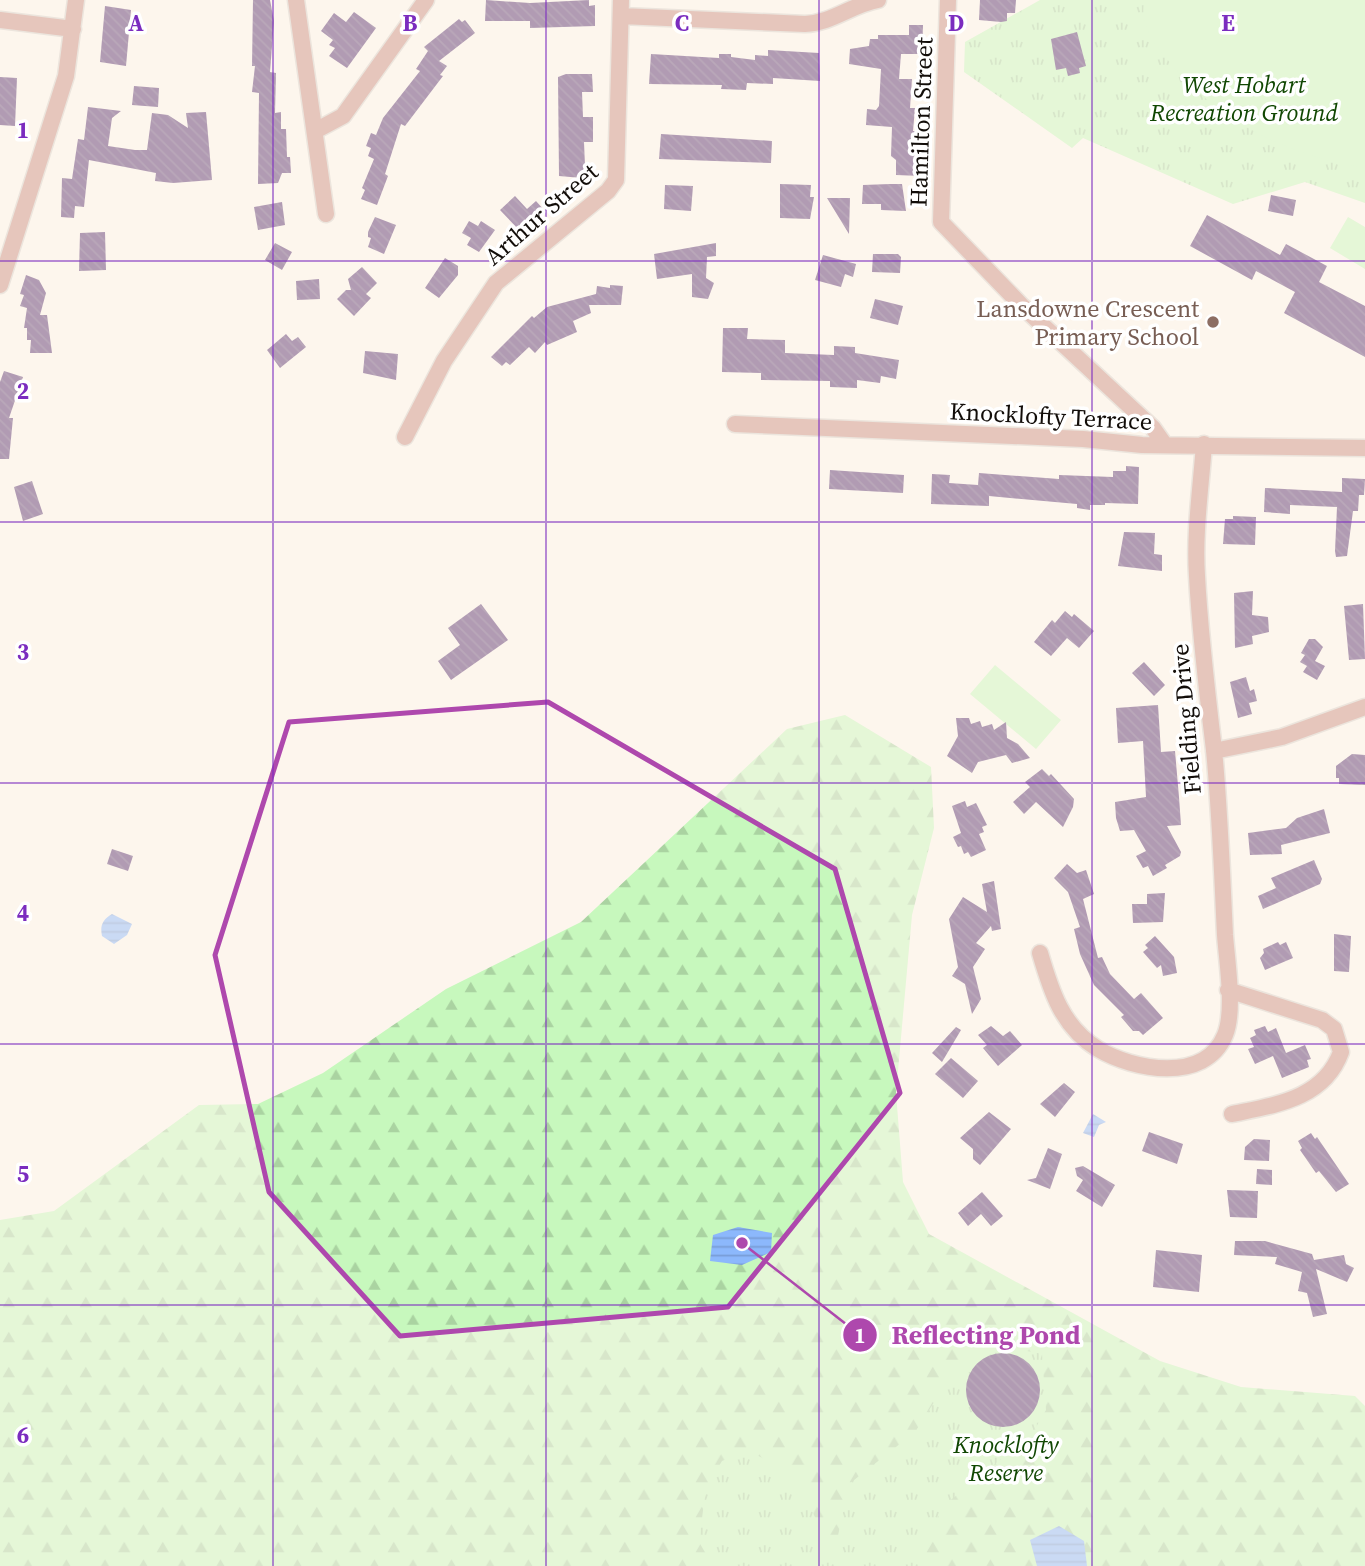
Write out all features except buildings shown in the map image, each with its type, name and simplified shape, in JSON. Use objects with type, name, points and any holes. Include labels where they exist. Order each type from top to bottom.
[{"type":"street","points":[[0,285],[66,76],[76,0]]},
{"type":"street","points":[[296,0],[326,214]]},
{"type":"street","points":[[315,131],[342,116],[426,0]]},
{"type":"street","points":[[621,8],[805,24],[822,23],[861,3],[878,0]]},
{"type":"street","points":[[938,0],[948,0]]},
{"type":"street","name":"Hamilton Street","points":[[948,0],[941,222],[1031,315],[1153,428],[1166,445]]},
{"type":"street","name":"Arthur Street","points":[[405,437],[444,361],[496,283],[608,191],[616,180],[621,8]]},
{"type":"street","points":[[0,20],[73,29]]},
{"type":"street","name":"Knocklofty Terrace","points":[[735,424],[1166,445],[1365,448]]},
{"type":"street","name":"Fielding Drive","points":[[1040,953],[1064,1018],[1077,1033],[1108,1055],[1142,1067],[1178,1067],[1209,1056],[1226,1034],[1228,990],[1214,751],[1196,573],[1204,444]]},
{"type":"street","points":[[1214,751],[1282,737],[1365,707]]},
{"type":"street","points":[[1228,990],[1322,1020],[1334,1029],[1341,1052],[1329,1076],[1308,1093],[1283,1103],[1232,1114]]},
{"type":"highlighted area","points":[[548,702],[835,869],[900,1093],[728,1307],[400,1336],[269,1192],[215,955],[289,722]]},
{"type":"green space","name":"West Hobart Recreation Ground","points":[[1040,0],[1365,0],[1365,203],[1305,182],[1233,204],[1083,138],[1072,148],[964,72],[965,42]]},
{"type":"green space","points":[[1145,0],[1365,0],[1365,168],[1307,154],[1279,144],[1253,131],[1204,97],[1154,42],[1145,22]]},
{"type":"green space","points":[[1348,217],[1365,227],[1365,269],[1330,248]]},
{"type":"green space","points":[[995,665],[1061,720],[1036,749],[970,694]]},
{"type":"green space","points":[[845,715],[931,767],[934,828],[912,915],[896,1093],[903,1182],[929,1234],[1160,1361],[1241,1387],[1355,1396],[1365,1406],[1365,1566],[921,1566],[931,1527],[947,1503],[1032,1434],[1046,1410],[1042,1354],[988,1343],[963,1357],[915,1432],[849,1484],[833,1559],[798,1478],[748,1450],[722,1461],[706,1487],[699,1542],[713,1566],[0,1566],[0,1220],[54,1211],[199,1105],[258,1104],[323,1073],[446,989],[581,922],[787,729]]},
{"type":"green space","name":"Knocklofty Reserve","points":[[913,1331],[1107,1343],[1365,1566],[611,1566],[767,1394]]},
{"type":"water","points":[[112,914],[132,924],[127,935],[114,944],[102,936],[101,932],[104,921]]},
{"type":"water","points":[[1093,1114],[1106,1122],[1099,1125],[1094,1137],[1083,1133]]},
{"type":"water","points":[[738,1227],[772,1233],[771,1252],[742,1265],[710,1261],[713,1235]]},
{"type":"water","points":[[1059,1526],[1084,1541],[1087,1566],[1037,1566],[1030,1540]]},
{"type":"place","name":"Lansdowne Crescent Primary School","points":[[1213,322]]},
{"type":"place","name":"Reflecting Pond","points":[[742,1243]]}]
